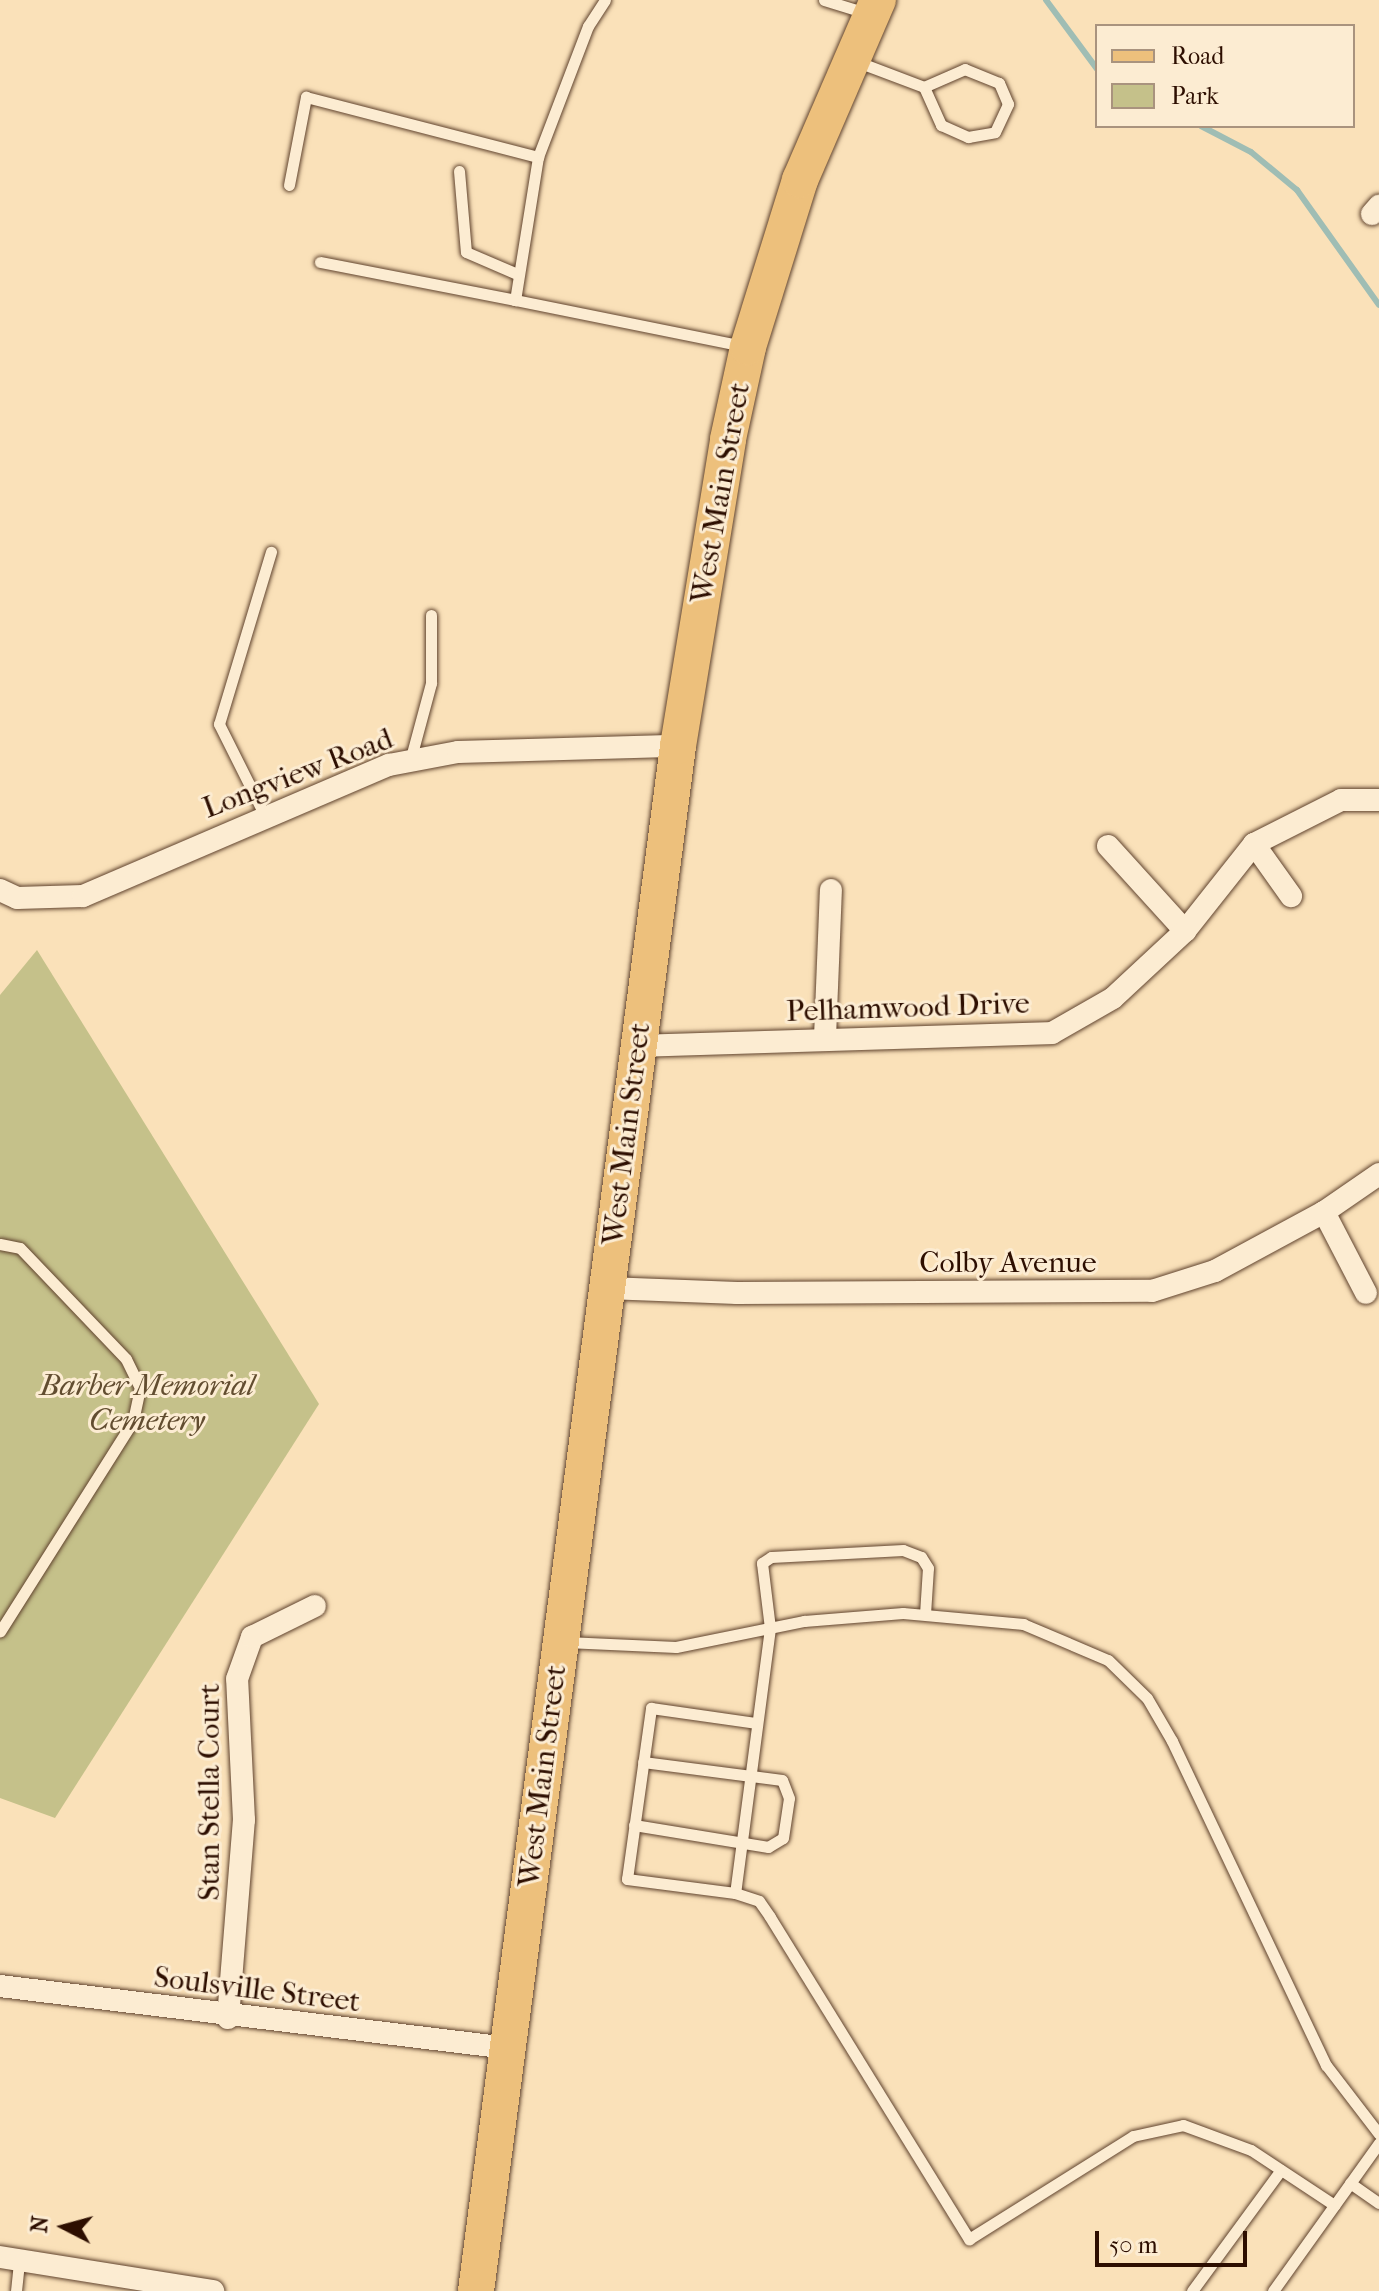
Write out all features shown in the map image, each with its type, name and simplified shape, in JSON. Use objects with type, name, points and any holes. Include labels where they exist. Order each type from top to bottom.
[{"type":"main road","name":"West Main Street","points":[[476,2291],[678,746],[748,347],[800,180],[874,7]]},
{"type":"street","name":"Longview Road","points":[[0,890],[17,898],[83,896],[265,816],[410,761],[458,752],[678,746]]},
{"type":"street","name":"Pelhamwood Drive","points":[[639,1046],[825,1037],[931,1042],[1052,1033],[1113,998],[1185,931],[1254,844],[1341,800],[1379,800]]},
{"type":"street","points":[[1254,844],[1291,896]]},
{"type":"street","points":[[1108,846],[1185,931]]},
{"type":"street","points":[[825,1037],[831,890]]},
{"type":"street","name":"Colby Avenue","points":[[607,1288],[752,1294],[1152,1291],[1215,1271],[1324,1212],[1379,1174]]},
{"type":"street","points":[[1324,1212],[1366,1293]]},
{"type":"street","name":"Stan Stella Court","points":[[228,2018],[244,1820],[237,1679],[252,1637],[315,1606]]},
{"type":"street","name":"Soulsville Street","points":[[0,1986],[228,2018],[508,2048]]},
{"type":"street","points":[[10,2258],[132,2285],[213,2291]]},
{"type":"lane","points":[[515,300],[538,157],[588,26],[605,0]]},
{"type":"lane","points":[[824,0],[874,7]]},
{"type":"lane","points":[[850,59],[924,87],[965,69],[999,83],[1008,104],[995,132],[968,137],[941,125],[924,87]]},
{"type":"lane","points":[[289,185],[306,97],[538,157]]},
{"type":"lane","points":[[459,171],[466,252],[517,274]]},
{"type":"lane","points":[[320,262],[748,347]]},
{"type":"lane","points":[[265,816],[219,724],[223,695],[249,638],[271,552]]},
{"type":"lane","points":[[410,761],[431,683],[431,615]]},
{"type":"lane","points":[[0,1244],[20,1248],[126,1359],[140,1388],[133,1421],[0,1631]]},
{"type":"lane","points":[[735,1893],[770,1628],[762,1563],[771,1557],[903,1550],[921,1557],[928,1568],[925,1614]]},
{"type":"lane","points":[[561,1641],[653,1649],[770,1628],[925,1614],[1048,1630],[1108,1660],[1147,1698],[1326,2065],[1379,2134]]},
{"type":"lane","points":[[757,1723],[651,1708],[627,1879],[735,1893],[759,1901],[969,2239],[1133,2136],[1165,2126],[1207,2129],[1281,2170],[1334,2205]]},
{"type":"lane","points":[[634,1825],[768,1847],[783,1838],[789,1798],[782,1780],[643,1762]]},
{"type":"lane","points":[[1273,2291],[1379,2143]]},
{"type":"lane","points":[[1192,2291],[1281,2170]]},
{"type":"lane","points":[[1350,2183],[1379,2203]]},
{"type":"lane","points":[[10,2258],[16,2291]]},
{"type":"green space","name":"Barber Memorial Cemetery","points":[[37,950],[319,1404],[55,1818],[0,1798],[0,995]]},
{"type":"waterway","points":[[1046,0],[1095,66]]},
{"type":"waterway","points":[[1205,128],[1251,152],[1297,190],[1379,305]]}]
